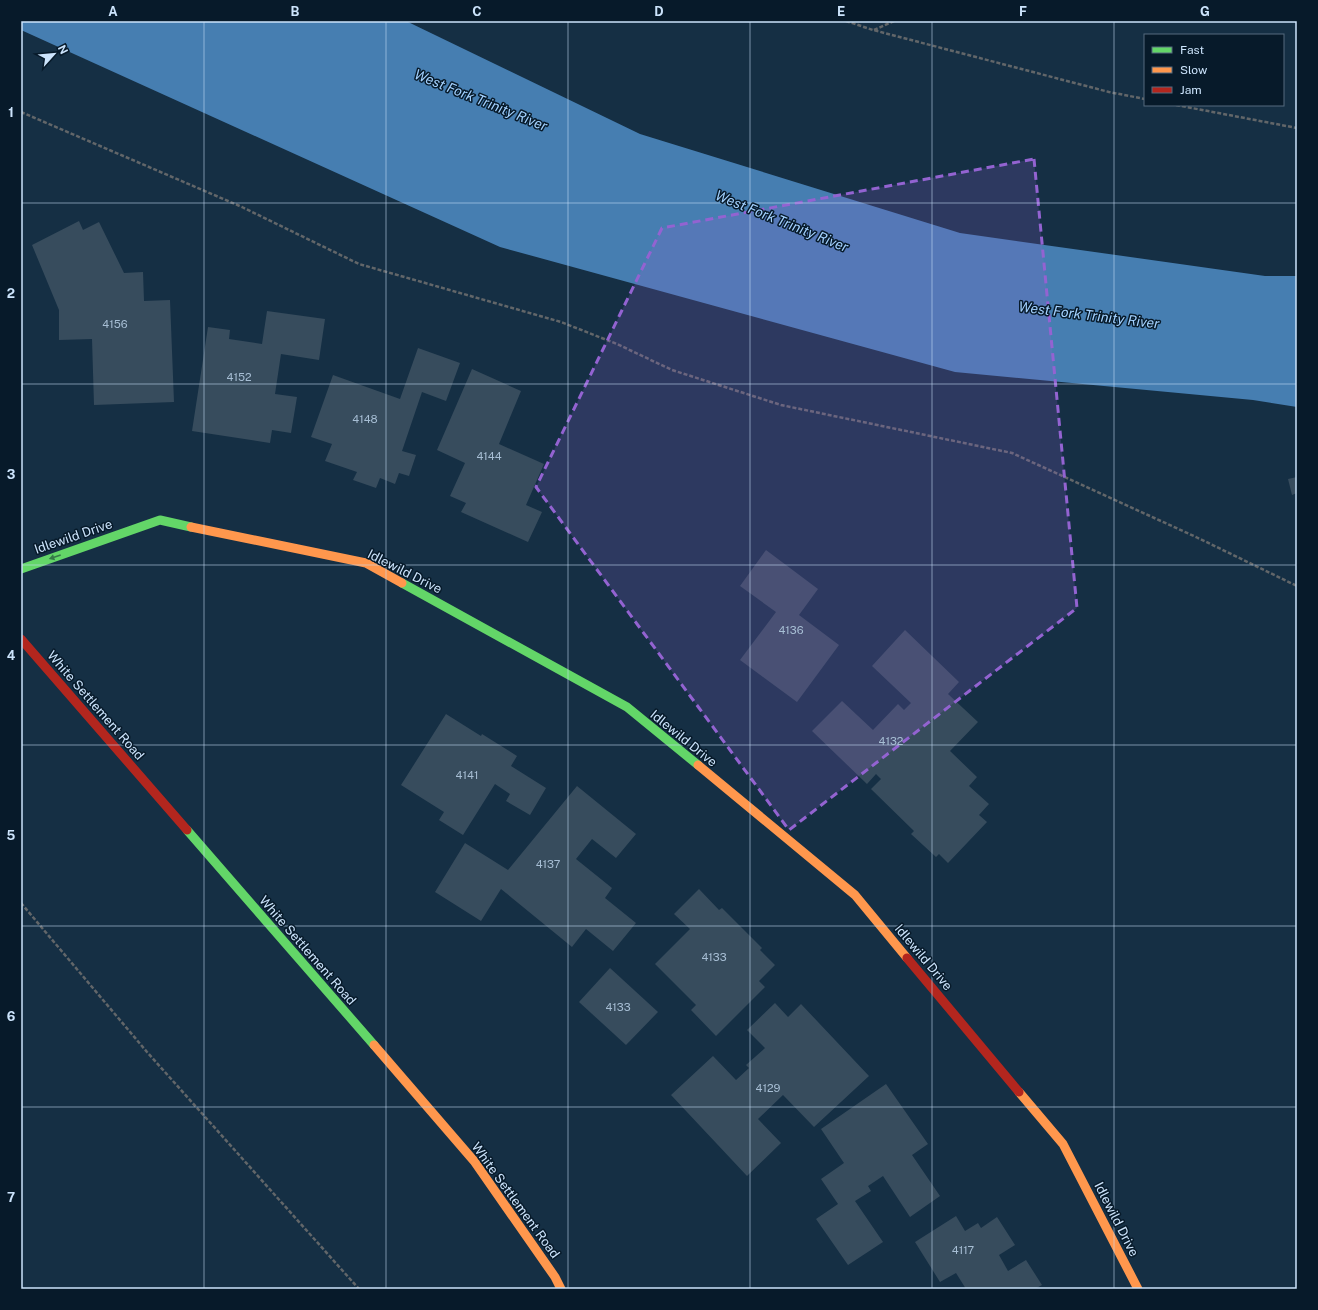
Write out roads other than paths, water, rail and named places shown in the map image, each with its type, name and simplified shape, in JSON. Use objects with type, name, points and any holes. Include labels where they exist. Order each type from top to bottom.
[{"type":"street","name":"Idlewild Drive","points":[[21,568],[160,520],[366,563],[626,707],[854,894],[1063,1144],[1138,1289]]},
{"type":"street","name":"White Settlement Road","points":[[21,639],[474,1161],[555,1277],[561,1289]]},
{"type":"water","name":"West Fork Trinity River","points":[[21,21],[406,21],[640,134],[960,233],[1265,276],[1297,276],[1297,407],[1253,400],[955,372],[500,247],[21,30]]}]
